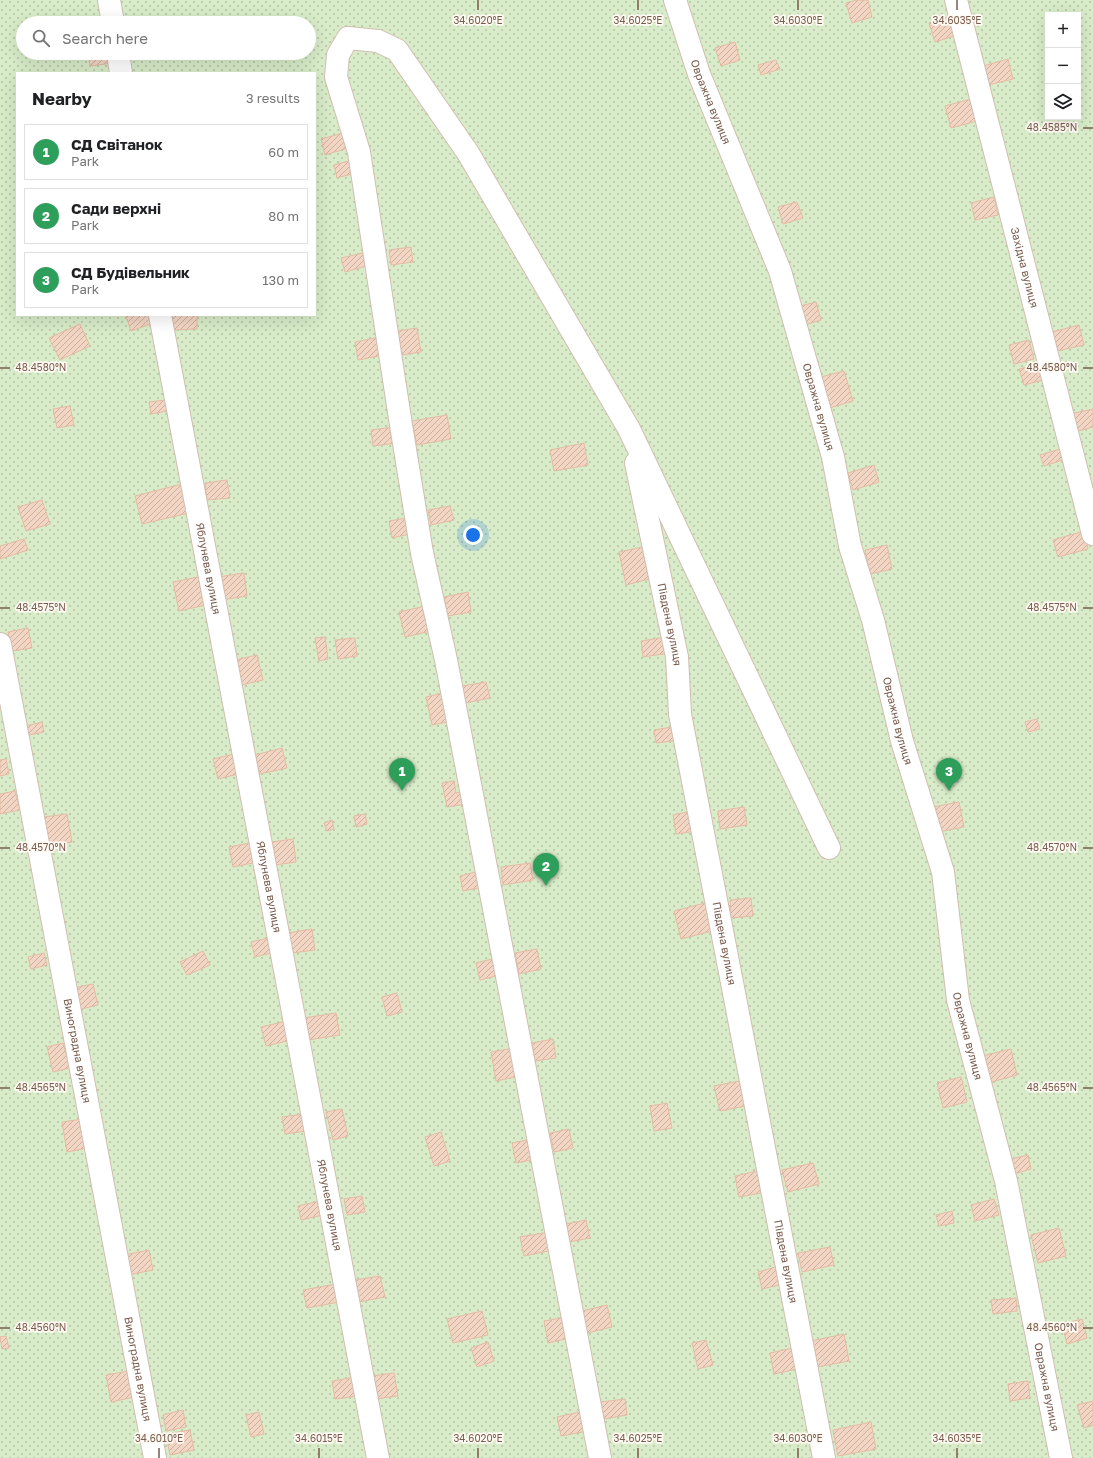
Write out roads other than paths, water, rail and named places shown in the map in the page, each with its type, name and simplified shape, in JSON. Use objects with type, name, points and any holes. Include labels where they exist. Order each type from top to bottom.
[{"type":"lane","points":[[109,0],[112,16]]},
{"type":"lane","name":"Овражна вулиця","points":[[675,0],[699,74],[780,271],[833,456],[850,546],[873,620],[902,741],[943,872],[958,1000],[1006,1181],[1061,1458]]},
{"type":"lane","name":"Західна вулиця","points":[[956,0],[1093,534]]},
{"type":"lane","points":[[600,1458],[446,660],[422,553],[359,152],[336,77],[338,55],[348,38],[378,41],[397,50],[468,153],[628,429],[829,848]]},
{"type":"lane","points":[[119,60],[121,72]]},
{"type":"lane","name":"Яблунева вулиця","points":[[160,316],[378,1458]]},
{"type":"lane","name":"Південа вулиця","points":[[628,429],[677,657],[680,714],[824,1458]]},
{"type":"lane","name":"Виноградна вулиця","points":[[0,644],[155,1458]]},
{"type":"place","name":"СД Світанок","points":[[402,791]]},
{"type":"place","name":"СД Будівельник","points":[[949,791]]},
{"type":"place","name":"Сади верхні","points":[[546,886]]}]
